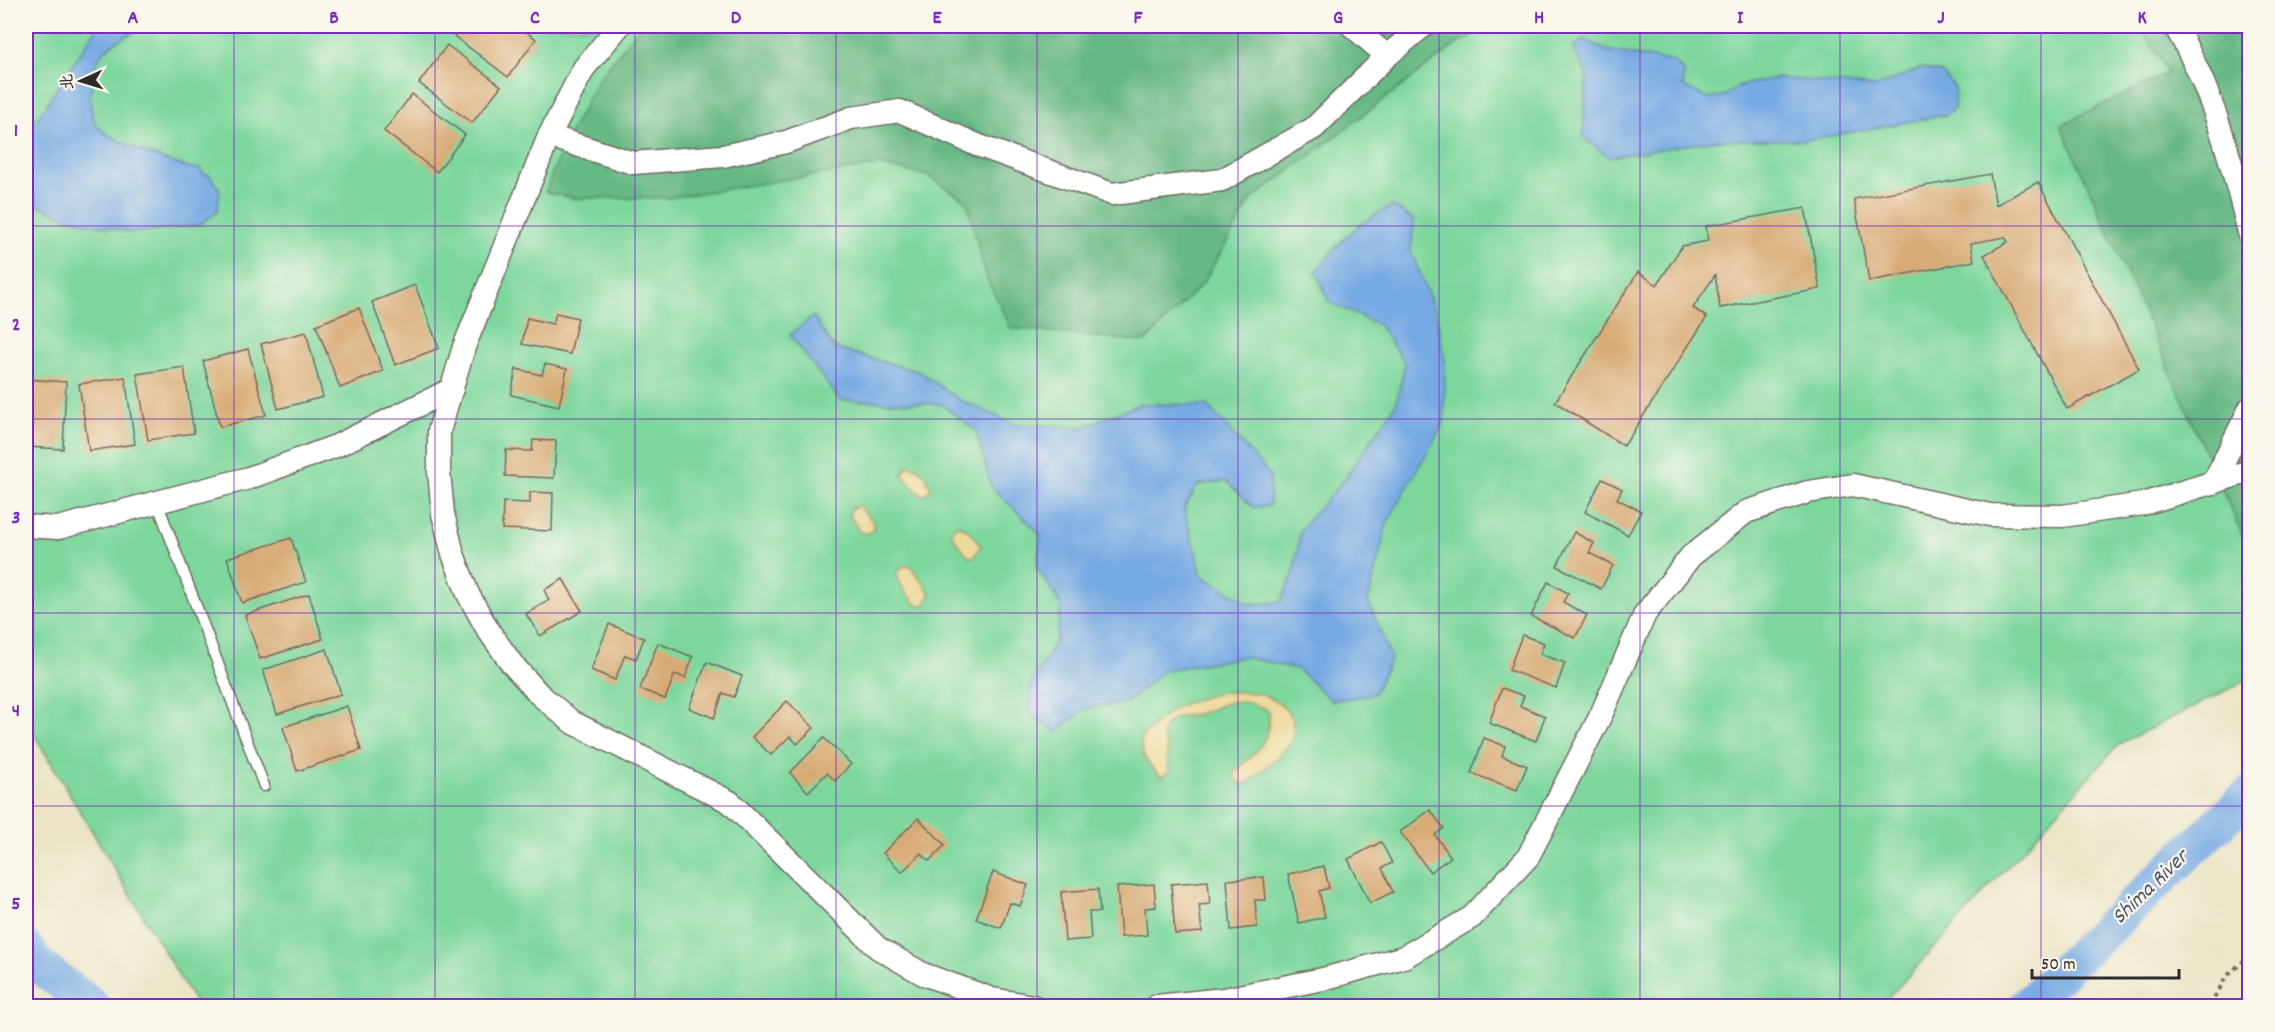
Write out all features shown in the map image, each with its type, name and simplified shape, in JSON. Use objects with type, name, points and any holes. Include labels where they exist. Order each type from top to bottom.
[{"type":"street","points":[[619,26],[584,68],[549,136],[464,347],[439,431],[439,472],[443,514],[453,554],[468,594],[488,630],[512,664],[540,695],[572,722],[730,802],[878,948],[923,975],[992,999],[1033,1006]]},
{"type":"street","points":[[1352,26],[1387,56]]},
{"type":"street","points":[[549,136],[633,163],[723,156],[786,142],[851,118],[900,111],[977,145],[1112,194],[1222,180],[1314,128],[1387,56],[1423,26]]},
{"type":"street","points":[[2175,26],[2195,60],[2225,140],[2250,236]]},
{"type":"street","points":[[26,526],[58,528],[249,478],[336,446],[452,389]]},
{"type":"street","points":[[2213,483],[2250,408]]},
{"type":"street","points":[[1157,1006],[1224,999],[1323,979],[1404,957],[1473,917],[1528,857],[1601,715],[1644,614],[1691,555],[1746,512],[1808,492],[1853,485],[1990,515],[2063,516],[2143,504],[2250,471]]},
{"type":"lane","points":[[157,502],[264,786]]},
{"type":"path","points":[[2210,1006],[2226,977],[2250,955]]},
{"type":"green space","points":[[26,26],[2249,26],[2249,679],[2119,744],[1881,1006],[197,1006],[26,721]]},
{"type":"green space","points":[[641,26],[1312,26],[1317,30],[1326,26],[1489,26],[1457,44],[1251,200],[1203,283],[1145,342],[1011,328],[986,277],[967,201],[928,176],[880,165],[668,198],[573,198],[545,192],[564,144],[599,78]]},
{"type":"green space","points":[[2140,26],[2249,26],[2249,550],[2061,125],[2168,73]]},
{"type":"sand","points":[[908,465],[920,470],[926,477],[931,489],[925,495],[921,495],[902,475]]},
{"type":"sand","points":[[858,505],[873,522],[873,531],[865,534],[859,531],[849,514],[852,507],[853,509]]},
{"type":"sand","points":[[956,525],[967,529],[981,546],[974,557],[968,556],[951,534]]},
{"type":"sand","points":[[910,565],[931,594],[924,605],[917,605],[899,582],[897,573],[902,567]]},
{"type":"sand","points":[[1222,692],[1260,694],[1282,706],[1292,719],[1293,726],[1293,734],[1287,747],[1245,785],[1237,781],[1234,772],[1255,753],[1264,739],[1269,722],[1269,712],[1252,704],[1229,702],[1205,712],[1176,717],[1170,721],[1162,732],[1167,748],[1169,772],[1161,777],[1146,760],[1141,738],[1177,707]]},
{"type":"water","points":[[98,26],[151,26],[119,40],[99,59],[91,87],[93,117],[102,130],[128,145],[178,164],[201,169],[204,175],[209,174],[220,190],[217,212],[199,225],[133,233],[70,219],[35,204],[26,196],[26,136]]},
{"type":"water","points":[[1584,39],[1605,50],[1674,62],[1684,72],[1683,86],[1709,99],[1726,95],[1740,85],[1778,78],[1876,87],[1922,68],[1942,73],[1955,88],[1954,109],[1946,115],[1808,140],[1718,140],[1608,157],[1583,137],[1587,75],[1573,48]]},
{"type":"water","points":[[1392,206],[1414,220],[1411,251],[1436,314],[1445,359],[1444,422],[1387,523],[1368,601],[1391,658],[1374,694],[1332,701],[1297,669],[1244,657],[1164,670],[1128,702],[1084,709],[1057,732],[1028,713],[1030,685],[1056,641],[1061,605],[1037,567],[1041,535],[991,486],[976,431],[941,404],[840,400],[790,335],[813,316],[834,348],[920,372],[958,399],[1014,424],[1083,427],[1140,404],[1207,405],[1270,475],[1270,506],[1253,507],[1226,481],[1198,485],[1184,508],[1202,576],[1250,604],[1281,602],[1294,572],[1301,529],[1346,477],[1396,404],[1405,364],[1379,325],[1329,302],[1316,271],[1333,250],[1358,226]]},
{"type":"building","points":[[462,26],[518,26],[536,39],[508,77],[454,36]]},
{"type":"building","points":[[447,45],[501,86],[472,123],[419,83]]},
{"type":"building","points":[[412,94],[465,135],[437,172],[384,131]]},
{"type":"building","points":[[1990,174],[1996,205],[2038,182],[2139,369],[2067,409],[1984,255],[2008,242],[2005,237],[1971,243],[1974,261],[1869,281],[1854,199]]},
{"type":"building","points":[[1805,208],[1820,289],[1720,308],[1715,275],[1693,308],[1707,317],[1624,446],[1555,402],[1638,272],[1657,285],[1682,246],[1708,241],[1706,226]]},
{"type":"building","points":[[415,285],[439,348],[395,365],[372,302]]},
{"type":"building","points":[[359,308],[383,371],[340,388],[316,325]]},
{"type":"building","points":[[556,313],[578,318],[570,354],[522,344],[527,318],[553,324]]},
{"type":"building","points":[[306,332],[323,397],[278,409],[261,344]]},
{"type":"building","points":[[248,349],[266,415],[220,427],[203,361]]},
{"type":"building","points":[[545,364],[567,369],[559,406],[511,395],[516,369],[542,375]]},
{"type":"building","points":[[184,367],[194,433],[148,440],[137,374]]},
{"type":"building","points":[[125,377],[135,444],[89,451],[79,384]]},
{"type":"building","points":[[26,379],[66,382],[63,449],[26,447]]},
{"type":"building","points":[[533,440],[556,441],[554,478],[505,476],[506,450],[532,451]]},
{"type":"building","points":[[1602,479],[1622,489],[1617,499],[1641,511],[1628,535],[1585,512]]},
{"type":"building","points":[[530,492],[553,493],[552,531],[502,529],[503,502],[530,503]]},
{"type":"building","points":[[1574,532],[1594,543],[1589,553],[1613,565],[1601,589],[1557,566]]},
{"type":"building","points":[[291,538],[306,582],[242,603],[227,558]]},
{"type":"building","points":[[563,579],[582,611],[540,636],[526,614],[549,600],[544,590]]},
{"type":"building","points":[[1548,582],[1568,593],[1563,602],[1587,615],[1575,638],[1531,616]]},
{"type":"building","points":[[309,594],[323,639],[260,659],[245,615]]},
{"type":"building","points":[[609,624],[644,638],[636,659],[625,655],[615,680],[591,670]]},
{"type":"building","points":[[1522,635],[1544,643],[1540,654],[1565,663],[1556,688],[1509,670]]},
{"type":"building","points":[[658,643],[693,657],[685,678],[675,674],[665,699],[640,689]]},
{"type":"building","points":[[327,649],[341,694],[277,714],[263,670]]},
{"type":"building","points":[[707,662],[742,676],[734,697],[723,693],[714,718],[689,708]]},
{"type":"building","points":[[1502,688],[1524,696],[1520,706],[1545,716],[1536,741],[1489,723]]},
{"type":"building","points":[[787,701],[814,728],[797,744],[790,736],[771,755],[752,737]]},
{"type":"building","points":[[347,706],[361,750],[297,771],[283,727]]},
{"type":"building","points":[[824,738],[851,764],[835,781],[827,773],[808,792],[790,773]]},
{"type":"building","points":[[1484,738],[1505,746],[1502,756],[1527,766],[1517,790],[1471,773]]},
{"type":"building","points":[[1430,810],[1444,828],[1435,835],[1451,857],[1430,872],[1400,832]]},
{"type":"building","points":[[918,818],[945,845],[929,861],[921,853],[902,872],[883,853]]},
{"type":"building","points":[[1381,842],[1392,863],[1382,868],[1393,892],[1370,903],[1348,859]]},
{"type":"building","points":[[1324,866],[1329,888],[1319,891],[1325,917],[1299,923],[1288,874]]},
{"type":"building","points":[[993,872],[1028,885],[1020,906],[1010,903],[1001,928],[976,919]]},
{"type":"building","points":[[1264,877],[1266,900],[1255,900],[1257,927],[1231,930],[1227,880]]},
{"type":"building","points":[[1208,881],[1210,904],[1199,905],[1202,932],[1175,934],[1171,884]]},
{"type":"building","points":[[1154,884],[1156,907],[1145,908],[1147,935],[1121,937],[1117,887]]},
{"type":"building","points":[[1098,889],[1100,912],[1089,912],[1091,939],[1065,941],[1061,892]]},
{"type":"waterway","name":"Shima River","points":[[2026,1006],[2250,794]]},
{"type":"waterway","name":"Shima River","points":[[26,949],[37,964],[92,1006]]}]
